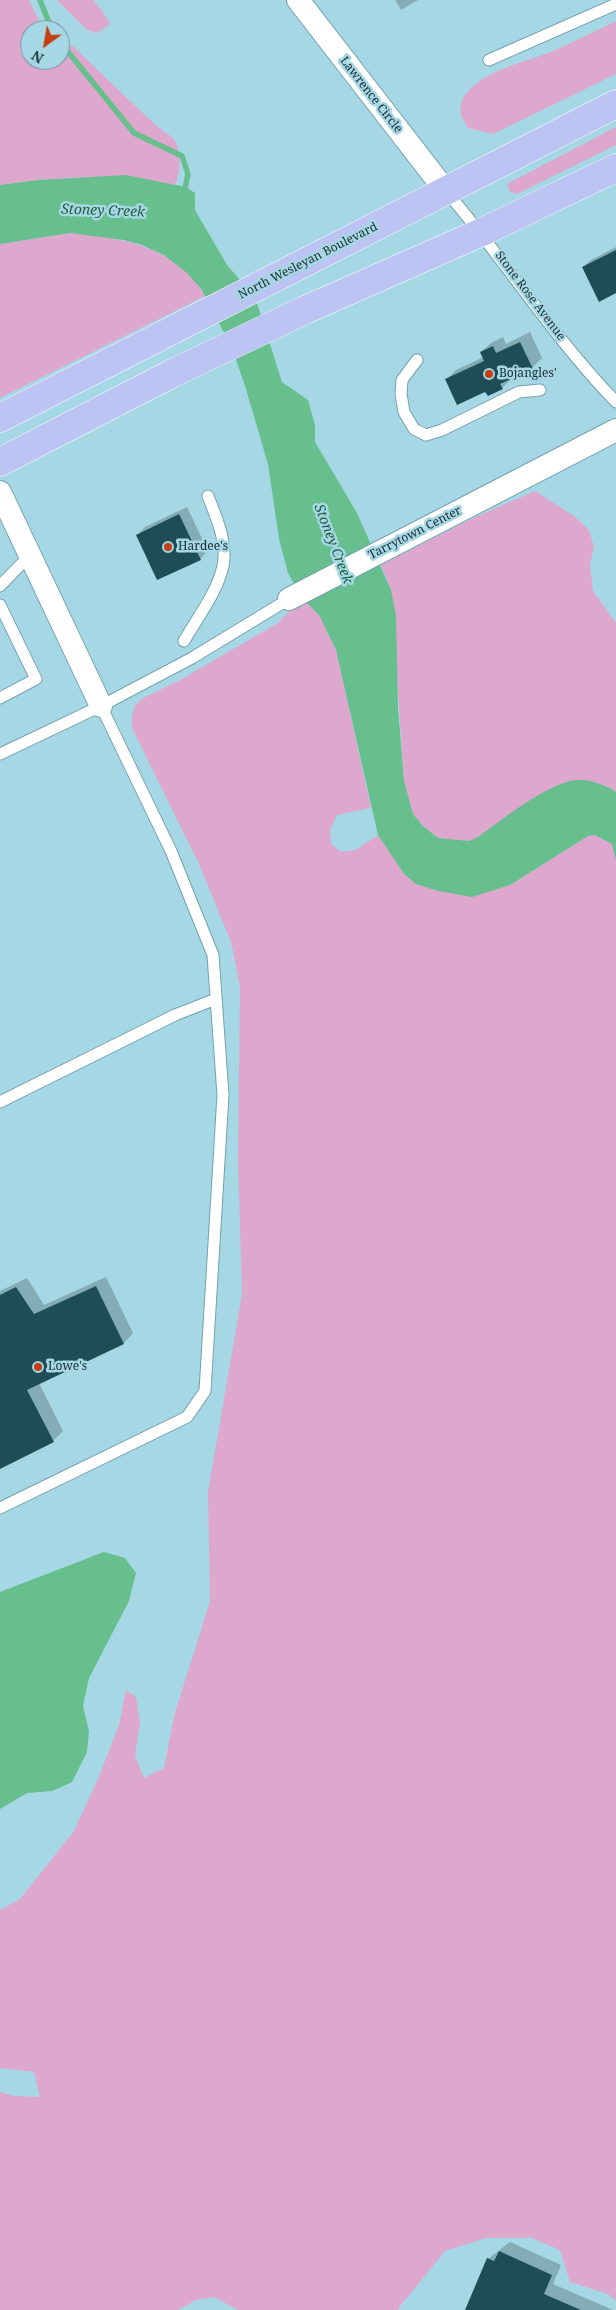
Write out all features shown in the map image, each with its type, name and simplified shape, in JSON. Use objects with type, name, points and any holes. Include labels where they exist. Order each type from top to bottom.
[{"type":"highway","name":"North Wesleyan Boulevard","points":[[0,418],[616,104]]},
{"type":"highway","points":[[0,462],[171,374],[305,310],[482,232],[616,168]]},
{"type":"street","name":"Lawrence Circle","points":[[298,0],[445,190]]},
{"type":"street","name":"Tarrytown Center","points":[[289,599],[616,430]]},
{"type":"street","points":[[0,492],[101,706]]},
{"type":"lane","points":[[489,60],[616,4]]},
{"type":"lane","name":"Stone Rose Avenue","points":[[445,190],[482,232],[533,304],[616,402]]},
{"type":"lane","points":[[417,360],[402,380],[401,394],[404,412],[414,429],[426,435],[442,430],[519,392],[540,390]]},
{"type":"lane","points":[[184,641],[214,590],[223,566],[220,526],[208,496]]},
{"type":"lane","points":[[0,586],[30,555]]},
{"type":"lane","name":"Tarrytown Center","points":[[0,754],[101,706],[192,658],[289,599]]},
{"type":"lane","points":[[0,605],[36,679],[0,698]]},
{"type":"lane","points":[[0,1508],[187,1417],[205,1391],[223,1095],[213,955],[171,851],[101,706]]},
{"type":"lane","points":[[0,1102],[175,1015],[216,999]]},
{"type":"shaded area","points":[[0,0],[29,0],[39,20],[20,20],[20,70],[70,70],[70,45],[74,47],[147,117],[174,139],[178,149],[179,171],[175,185],[136,178],[89,177],[38,180],[0,185]]},
{"type":"shaded area","points":[[57,0],[93,0],[110,24],[97,33],[87,30]]},
{"type":"shaded area","points":[[616,21],[616,74],[493,134],[468,128],[461,116],[462,101],[469,90],[481,80],[495,72],[553,51]]},
{"type":"shaded area","points":[[616,127],[616,145],[517,194],[510,192],[507,184]]},
{"type":"shaded area","points":[[70,233],[128,242],[164,256],[180,266],[194,279],[205,296],[0,398],[0,244]]},
{"type":"shaded area","points":[[535,491],[574,516],[589,530],[594,547],[590,565],[593,591],[616,623],[616,792],[606,786],[469,841],[438,838],[423,826],[413,814],[404,781],[391,590],[381,565],[471,519]]},
{"type":"shaded area","points":[[302,598],[319,615],[336,650],[371,808],[337,815],[330,831],[331,844],[341,852],[356,850],[378,835],[404,874],[510,885],[588,836],[595,835],[612,844],[616,860],[616,2301],[608,2294],[570,2282],[560,2250],[532,2238],[486,2238],[445,2251],[397,2310],[238,2310],[214,2297],[196,2300],[178,2310],[0,2310],[0,2092],[14,2096],[40,2097],[34,2072],[0,2068],[0,1910],[20,1899],[74,1831],[98,1779],[119,1725],[126,1690],[136,1697],[140,1722],[135,1756],[144,1778],[164,1768],[174,1716],[210,1601],[208,1492],[242,1294],[238,1159],[240,986],[231,942],[200,866],[132,728],[132,715],[135,705],[143,698],[180,680],[278,623]]},
{"type":"water","name":"Stoney Creek","points":[[126,175],[186,187],[195,193],[195,210],[227,265],[255,297],[282,382],[308,400],[315,425],[315,442],[357,513],[391,590],[396,616],[398,708],[404,781],[413,814],[423,826],[438,838],[469,841],[478,837],[543,792],[571,781],[592,781],[616,792],[616,860],[612,844],[595,835],[588,836],[510,885],[472,897],[438,891],[416,884],[404,874],[378,835],[336,650],[319,615],[302,598],[288,573],[279,539],[268,464],[245,386],[232,348],[202,290],[187,273],[164,255],[142,245],[124,240],[70,233],[0,244],[0,185],[38,180]]},
{"type":"water","points":[[104,1552],[125,1558],[136,1573],[129,1601],[89,1678],[83,1706],[89,1731],[87,1752],[72,1782],[52,1791],[27,1793],[0,1809],[0,1592]]},
{"type":"building","points":[[616,250],[616,293],[599,302],[582,267]]},
{"type":"building","name":"Bojangles'","points":[[520,342],[533,369],[500,384],[503,389],[488,396],[485,392],[457,405],[445,379],[484,361],[480,352],[493,346],[496,353]]},
{"type":"building","name":"Hardee's","points":[[179,514],[201,560],[157,580],[136,535]]},
{"type":"building","name":"Lowe's","points":[[96,1286],[124,1344],[27,1390],[54,1442],[0,1469],[0,1295],[16,1287],[34,1314]]},
{"type":"building","points":[[499,2251],[552,2275],[544,2294],[581,2310],[465,2310],[487,2258],[494,2261]]},
{"type":"waterway","points":[[40,0],[48,20]]},
{"type":"waterway","points":[[70,54],[134,133],[182,156],[188,174],[184,193]]},
{"type":"place","name":"Bojangles'","points":[[489,374]]},
{"type":"place","name":"Hardee's","points":[[168,547]]},
{"type":"place","name":"Lowe's","points":[[38,1367]]}]
